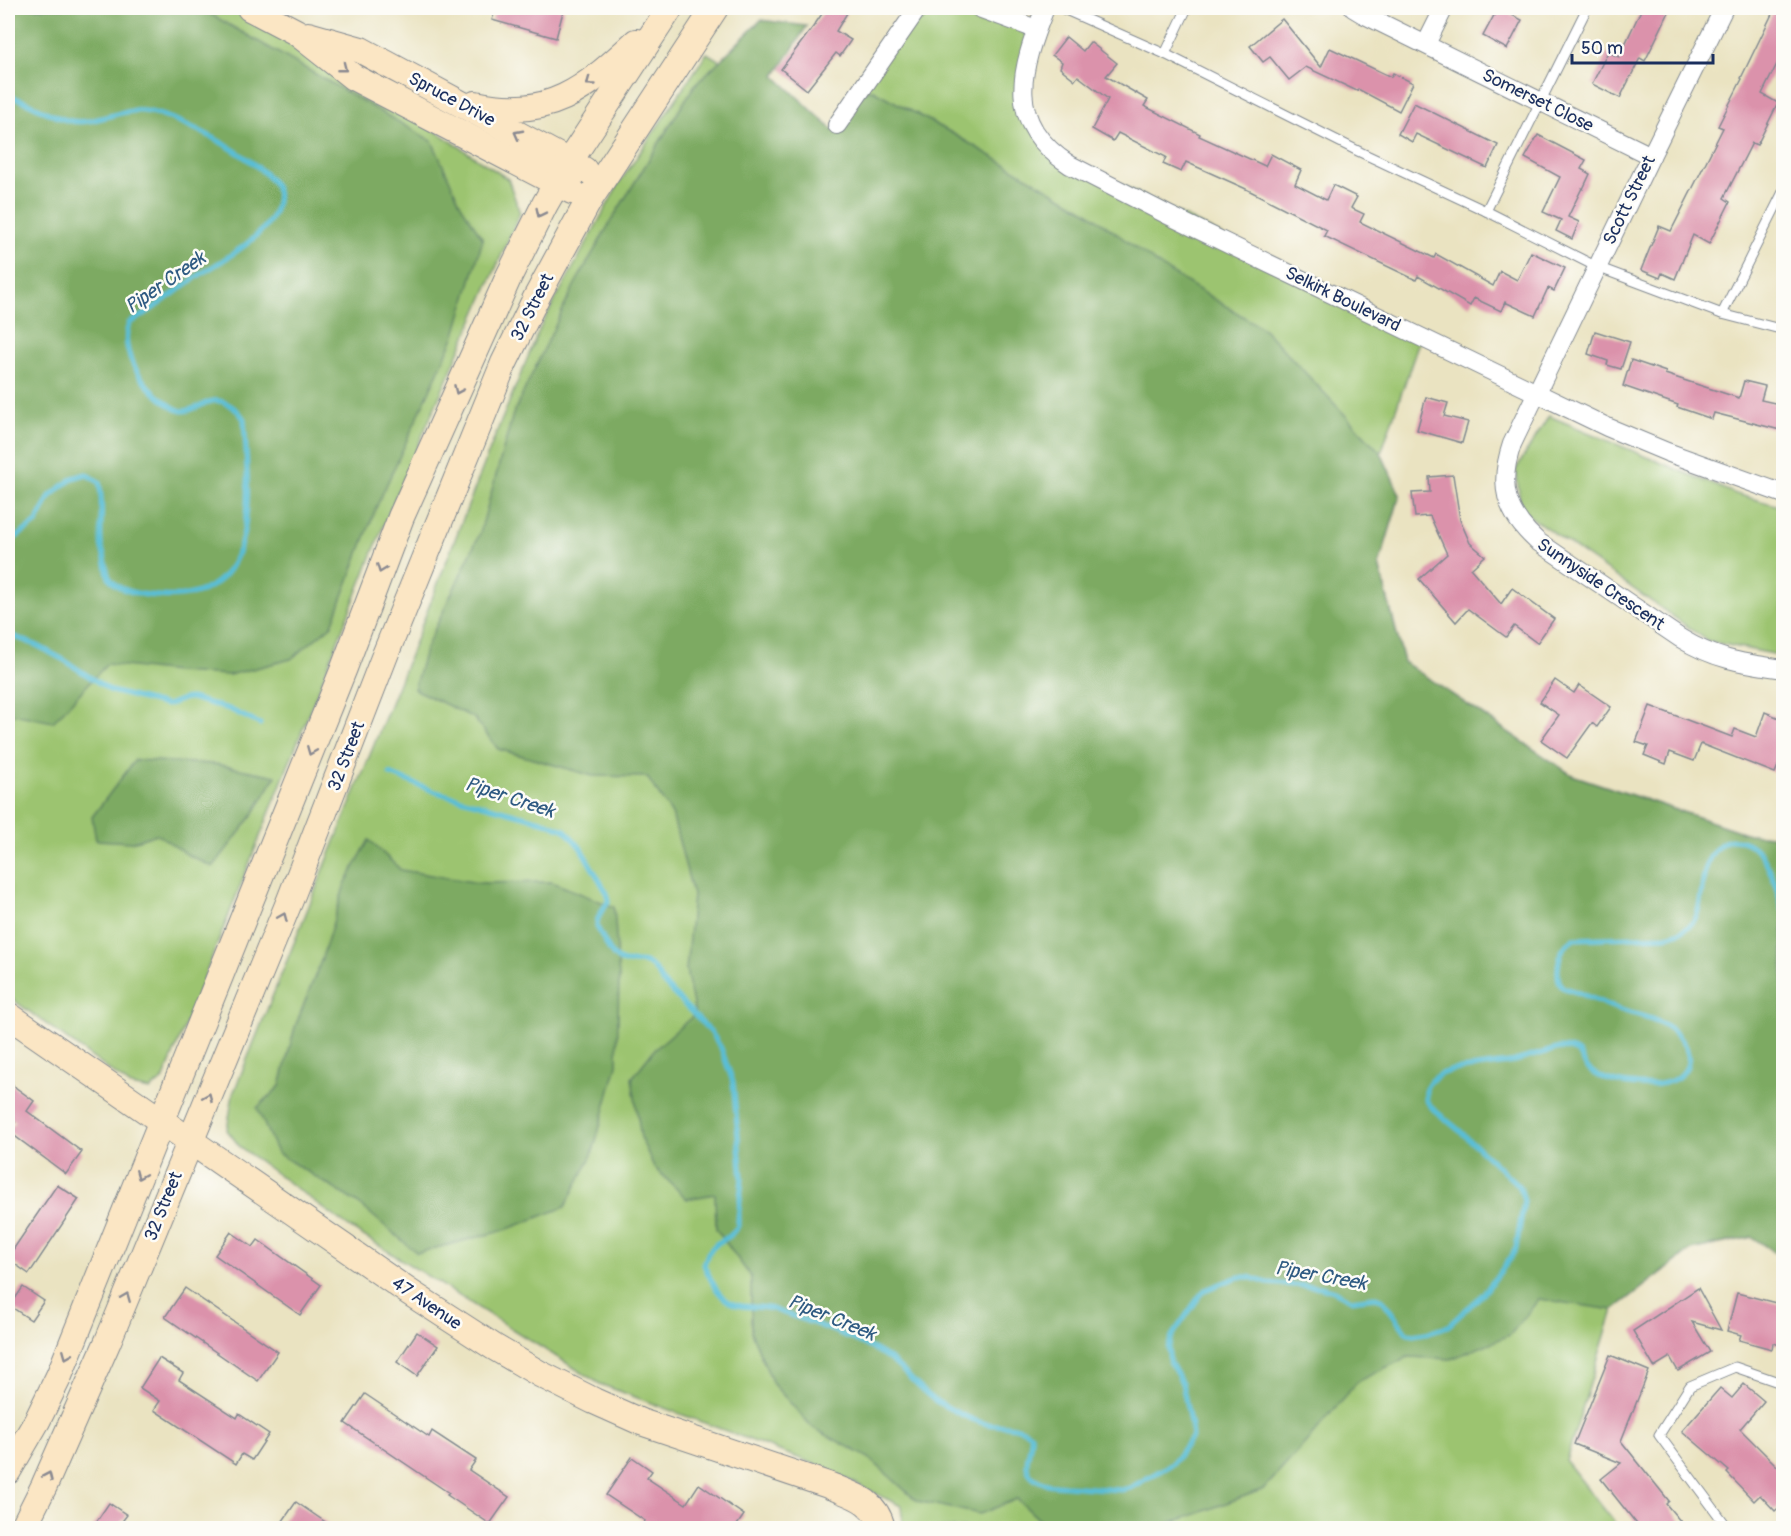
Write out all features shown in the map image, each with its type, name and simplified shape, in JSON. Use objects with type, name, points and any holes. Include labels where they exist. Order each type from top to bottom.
[{"type":"main road","name":"Spruce Drive","points":[[250,8],[296,32],[354,77],[563,172]]},
{"type":"main road","name":"32 Street","points":[[23,1528],[108,1341],[290,900],[385,655],[504,363],[541,288],[595,190],[715,8]]},
{"type":"main road","name":"32 Street","points":[[8,1471],[37,1421],[59,1376],[339,679],[401,517],[509,276],[563,172],[668,11]]},
{"type":"main road","points":[[451,99],[511,109],[528,108],[553,102],[582,88],[599,76],[668,11]]},
{"type":"main road","name":"Spruce Drive","points":[[296,32],[361,50],[451,99],[563,172],[595,190]]},
{"type":"main road","name":"47 Avenue","points":[[8,1015],[418,1298],[540,1374],[641,1422],[856,1496],[871,1506],[881,1524]]},
{"type":"street","points":[[837,125],[918,8]]},
{"type":"street","points":[[979,8],[1036,29]]},
{"type":"street","name":"Selkirk Boulevard","points":[[1045,8],[1025,62],[1023,102],[1037,135],[1057,157],[1168,215],[1536,393],[1638,440],[1784,494]]},
{"type":"street","name":"Somerset Close","points":[[1353,8],[1651,156]]},
{"type":"street","points":[[1426,44],[1444,8]]},
{"type":"street","name":"Scott Street","points":[[1536,393],[1724,8]]},
{"type":"street","name":"Sunnyside Crescent","points":[[1536,393],[1512,444],[1505,475],[1505,489],[1509,503],[1515,517],[1525,530],[1537,541],[1695,647],[1724,659],[1784,669]]},
{"type":"lane","points":[[1060,8],[1165,54],[1597,267],[1722,314],[1784,330]]},
{"type":"lane","points":[[1165,54],[1187,8]]},
{"type":"lane","points":[[1486,211],[1587,8]]},
{"type":"lane","points":[[1722,314],[1784,190]]},
{"type":"lane","points":[[1728,1528],[1659,1435],[1690,1386],[1726,1371],[1735,1368],[1784,1384]]},
{"type":"green space","points":[[8,8],[250,8],[508,179],[520,213],[391,507],[164,1078],[150,1090],[131,1086],[8,996]]},
{"type":"green space","points":[[8,8],[200,8],[432,141],[461,205],[483,239],[455,335],[376,508],[332,625],[291,659],[229,675],[107,664],[53,722],[8,713]]},
{"type":"green space","points":[[918,8],[979,8],[1036,29],[1023,83],[1045,146],[1421,336],[1381,453],[1400,495],[1379,565],[1404,662],[1572,775],[1748,834],[1783,837],[1783,1258],[1752,1237],[1691,1250],[1613,1310],[1566,1461],[1619,1528],[903,1528],[901,1506],[825,1468],[600,1384],[349,1227],[240,1147],[227,1130],[233,1094],[405,668],[497,431],[540,328],[620,182],[707,53],[833,130]]},
{"type":"green space","points":[[761,20],[807,26],[775,76],[833,130],[860,91],[873,90],[1086,211],[1163,268],[1264,329],[1381,453],[1400,495],[1379,565],[1404,662],[1572,775],[1748,834],[1783,837],[1783,1258],[1752,1237],[1691,1250],[1613,1310],[1539,1299],[1510,1335],[1451,1359],[1408,1357],[1358,1381],[1264,1489],[1153,1528],[1048,1528],[1017,1499],[980,1514],[917,1501],[869,1458],[813,1428],[773,1384],[751,1332],[751,1277],[716,1229],[715,1194],[687,1199],[654,1167],[641,1138],[632,1078],[654,1050],[695,1014],[686,970],[693,895],[672,814],[647,777],[593,776],[498,749],[474,718],[414,689],[425,650],[480,533],[513,414],[574,286],[694,86]]},
{"type":"green space","points":[[1549,416],[1736,494],[1783,507],[1783,656],[1708,641],[1521,510],[1516,469]]},
{"type":"green space","points":[[135,760],[215,764],[276,776],[252,816],[213,867],[188,855],[157,834],[132,842],[96,840],[92,817]]},
{"type":"green space","points":[[369,840],[401,870],[479,883],[552,882],[614,907],[619,977],[617,1065],[592,1155],[565,1207],[505,1230],[417,1253],[359,1204],[277,1153],[257,1108],[280,1086],[295,1027],[322,958],[345,884]]},
{"type":"building","points":[[496,8],[564,8],[556,38],[492,20]]},
{"type":"building","points":[[826,8],[838,8],[847,13],[836,31],[851,40],[840,56],[836,53],[807,90],[781,69]]},
{"type":"building","points":[[1498,8],[1522,20],[1507,49],[1483,36]]},
{"type":"building","points":[[1642,8],[1671,8],[1645,61],[1640,58],[1620,98],[1592,84],[1608,52],[1619,57]]},
{"type":"building","points":[[1775,8],[1784,8],[1784,50],[1762,94],[1778,103],[1757,145],[1752,143],[1724,198],[1730,202],[1709,244],[1693,235],[1675,279],[1662,273],[1660,278],[1641,270],[1659,226],[1671,231],[1723,128],[1718,126]]},
{"type":"building","points":[[1282,19],[1321,67],[1330,48],[1391,77],[1393,73],[1413,83],[1399,111],[1358,89],[1357,91],[1306,67],[1289,80],[1270,57],[1263,62],[1250,46]]},
{"type":"building","points":[[1066,37],[1083,51],[1090,42],[1117,63],[1106,76],[1148,100],[1144,106],[1200,134],[1199,136],[1265,166],[1271,154],[1301,170],[1295,184],[1326,200],[1333,185],[1357,197],[1351,208],[1364,214],[1360,222],[1434,258],[1436,254],[1493,286],[1500,271],[1517,280],[1531,252],[1565,268],[1554,291],[1548,288],[1535,316],[1505,302],[1501,311],[1474,298],[1470,306],[1418,276],[1416,280],[1324,236],[1327,230],[1244,188],[1186,162],[1181,172],[1163,164],[1166,157],[1118,133],[1113,141],[1092,129],[1108,99],[1078,76],[1075,80],[1060,68],[1062,62],[1052,55]]},
{"type":"building","points":[[1414,103],[1498,145],[1487,168],[1416,134],[1412,142],[1398,134]]},
{"type":"building","points":[[1538,135],[1586,160],[1581,169],[1590,174],[1568,217],[1579,222],[1572,239],[1556,231],[1561,220],[1543,212],[1560,177],[1525,158]]},
{"type":"building","points":[[1595,331],[1630,342],[1621,369],[1607,365],[1608,361],[1588,354]]},
{"type":"building","points":[[1631,360],[1666,372],[1665,374],[1739,398],[1744,381],[1765,386],[1761,400],[1784,405],[1784,431],[1714,413],[1712,419],[1623,386]]},
{"type":"building","points":[[1426,397],[1448,403],[1444,416],[1468,422],[1462,443],[1417,430]]},
{"type":"building","points":[[1453,475],[1460,520],[1470,543],[1485,556],[1471,569],[1501,604],[1512,588],[1554,619],[1537,643],[1514,626],[1506,637],[1468,609],[1456,622],[1419,579],[1447,554],[1430,516],[1415,517],[1412,493],[1430,492],[1429,477]]},
{"type":"building","points":[[1555,680],[1574,693],[1579,685],[1611,707],[1597,727],[1592,723],[1567,758],[1541,740],[1559,715],[1540,702]]},
{"type":"building","points":[[1650,706],[1732,737],[1735,729],[1756,737],[1765,712],[1784,720],[1784,752],[1775,773],[1701,744],[1694,761],[1670,752],[1666,764],[1644,755],[1648,746],[1636,742]]},
{"type":"building","points":[[8,1082],[34,1101],[27,1111],[82,1152],[66,1174],[8,1131],[15,1122],[8,1116]]},
{"type":"building","points":[[57,1185],[79,1199],[29,1274],[8,1257]]},
{"type":"building","points":[[231,1232],[253,1247],[258,1240],[321,1285],[300,1315],[215,1255]]},
{"type":"building","points":[[23,1287],[44,1301],[31,1320],[10,1306]]},
{"type":"building","points":[[185,1288],[278,1352],[258,1381],[165,1317]]},
{"type":"building","points":[[1698,1288],[1721,1330],[1692,1322],[1710,1352],[1678,1371],[1670,1357],[1654,1367],[1633,1331]]},
{"type":"building","points":[[1737,1293],[1784,1305],[1784,1346],[1773,1343],[1772,1349],[1739,1340],[1741,1335],[1727,1331]]},
{"type":"building","points":[[417,1332],[438,1346],[417,1376],[397,1362]]},
{"type":"building","points":[[1610,1355],[1649,1371],[1621,1441],[1669,1501],[1666,1504],[1686,1528],[1640,1528],[1601,1479],[1621,1463],[1574,1444]]},
{"type":"building","points":[[159,1358],[183,1373],[179,1380],[237,1418],[239,1414],[269,1434],[252,1460],[242,1454],[236,1464],[154,1410],[160,1401],[140,1388]]},
{"type":"building","points":[[1744,1384],[1764,1401],[1740,1429],[1784,1473],[1784,1503],[1775,1511],[1760,1495],[1754,1501],[1727,1473],[1729,1471],[1682,1431],[1720,1388],[1732,1398]]},
{"type":"building","points":[[365,1394],[429,1437],[432,1431],[476,1460],[469,1470],[509,1497],[490,1524],[447,1495],[449,1493],[345,1423]]},
{"type":"building","points":[[632,1457],[652,1471],[647,1478],[686,1504],[699,1484],[744,1515],[735,1528],[640,1528],[645,1521],[606,1495]]},
{"type":"building","points":[[296,1502],[334,1528],[278,1528]]},
{"type":"building","points":[[109,1503],[127,1515],[117,1528],[92,1528]]},
{"type":"waterway","name":"Piper Creek","points":[[8,96],[71,121],[89,121],[134,111],[157,114],[175,120],[218,140],[239,153],[270,179],[278,197],[269,222],[252,240],[129,323],[127,334],[129,355],[139,375],[169,405],[186,411],[209,402],[219,401],[233,407],[244,419],[247,509],[243,538],[233,563],[217,582],[193,594],[152,596],[131,592],[118,586],[108,576],[102,547],[99,482],[86,474],[73,478],[50,496],[37,522],[8,543]]},
{"type":"waterway","name":"Piper Creek","points":[[8,634],[64,660],[111,691],[166,705],[191,698],[229,709],[260,724]]},
{"type":"waterway","name":"Piper Creek","points":[[390,774],[436,792],[545,822],[565,830],[580,847],[607,893],[609,900],[599,916],[597,927],[610,951],[621,961],[650,965],[662,982],[711,1032],[721,1048],[733,1082],[742,1178],[738,1226],[730,1236],[716,1244],[708,1253],[704,1265],[720,1295],[737,1305],[772,1309],[856,1340],[890,1359],[933,1399],[963,1416],[987,1424],[1014,1427],[1031,1434],[1027,1462],[1029,1472],[1035,1479],[1054,1485],[1121,1490],[1130,1488],[1172,1464],[1179,1455],[1192,1436],[1182,1383],[1170,1362],[1168,1348],[1172,1336],[1205,1290],[1238,1277],[1249,1277],[1267,1283],[1321,1287],[1351,1300],[1375,1297],[1382,1299],[1406,1332],[1413,1335],[1448,1326],[1484,1293],[1510,1259],[1516,1248],[1524,1201],[1520,1187],[1433,1109],[1426,1100],[1426,1088],[1429,1083],[1440,1074],[1453,1070],[1508,1063],[1560,1048],[1575,1051],[1591,1071],[1608,1080],[1645,1085],[1670,1081],[1681,1075],[1687,1067],[1688,1054],[1678,1036],[1655,1020],[1618,1009],[1562,987],[1558,979],[1558,968],[1564,948],[1574,939],[1666,936],[1687,928],[1698,911],[1704,875],[1710,858],[1718,846],[1730,840],[1746,843],[1763,857],[1769,867],[1784,912]]}]
